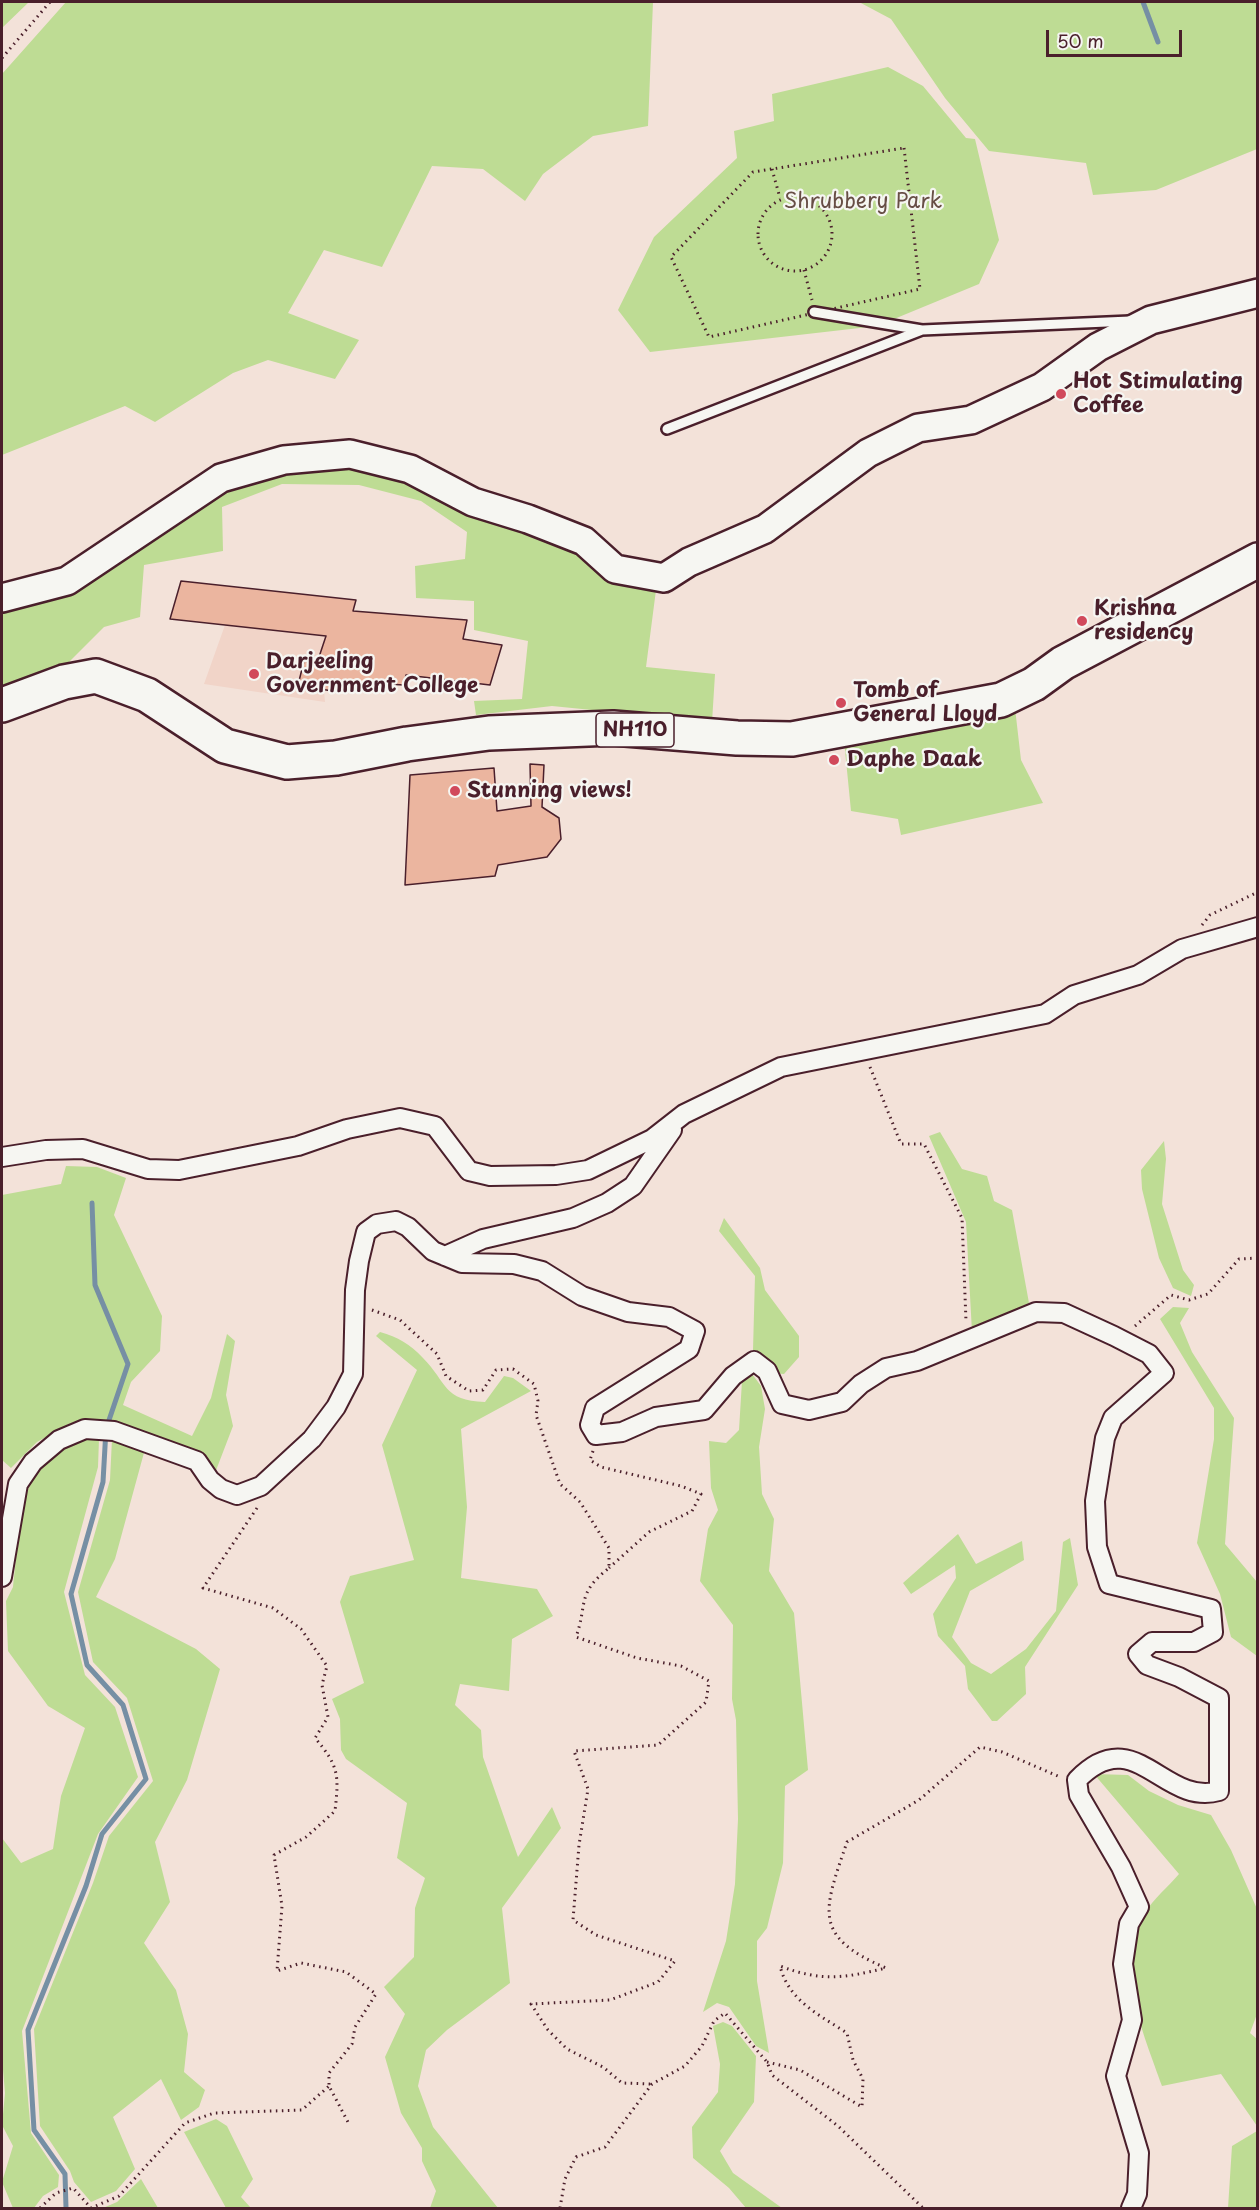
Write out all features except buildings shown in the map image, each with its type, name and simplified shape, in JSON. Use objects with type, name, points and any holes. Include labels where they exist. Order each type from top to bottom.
[{"type":"highway","name":"NH110","points":[[2,705],[64,682],[96,676],[147,696],[225,746],[287,762],[336,758],[407,744],[489,733],[613,728],[737,738],[792,739],[1001,700],[1034,684],[1063,663],[1257,560]]},
{"type":"main road","points":[[2,598],[67,581],[221,478],[284,460],[350,454],[410,468],[473,502],[584,541],[615,569],[664,578],[689,562],[765,529],[868,453],[918,428],[971,420],[1042,387],[1098,347],[1151,320],[1257,293]]},
{"type":"street","points":[[2,1157],[46,1150],[83,1149],[148,1169],[179,1170],[298,1146],[346,1129],[400,1118],[435,1126],[469,1171],[490,1176],[556,1174],[588,1170],[652,1139],[684,1114],[781,1067],[864,1048],[1045,1014],[1074,995],[1138,975],[1182,949],[1257,927]]},
{"type":"street","points":[[445,1256],[483,1239],[573,1218],[608,1203],[633,1186],[684,1114]]},
{"type":"street","points":[[2,1578],[18,1484],[33,1462],[59,1440],[85,1429],[114,1431],[197,1461],[210,1480],[221,1489],[237,1495],[261,1486],[312,1439],[336,1407],[353,1374],[355,1290],[359,1261],[366,1232],[377,1224],[396,1221],[408,1227],[433,1251],[462,1263],[514,1264],[542,1271],[582,1296],[628,1311],[669,1317],[695,1331],[689,1349],[595,1408],[590,1425],[596,1434],[622,1432],[656,1417],[705,1410],[733,1376],[754,1361],[766,1371],[782,1404],[809,1410],[842,1402],[861,1384],[886,1368],[917,1361],[1036,1312],[1064,1312],[1149,1354],[1164,1373],[1113,1418],[1105,1438],[1095,1502],[1097,1546],[1109,1584],[1211,1609],[1213,1632],[1194,1642],[1152,1642],[1138,1654],[1147,1665],[1179,1677],[1219,1698],[1219,1791],[1204,1796],[1175,1785],[1134,1761],[1107,1758],[1091,1766],[1077,1780],[1079,1795],[1121,1867],[1139,1907],[1129,1924],[1123,1964],[1132,2020],[1116,2076],[1139,2153],[1137,2194],[1131,2208]]},
{"type":"lane","points":[[814,312],[922,330],[1151,320]]},
{"type":"lane","points":[[667,429],[922,330]]},
{"type":"path","points":[[2,58],[50,2]]},
{"type":"path","points":[[904,148],[920,289],[709,337],[671,257],[753,172],[772,169],[904,148]]},
{"type":"path","points":[[772,169],[780,198]]},
{"type":"path","points":[[803,197],[815,203],[830,222],[831,245],[816,265],[804,270],[795,272],[777,267],[765,257],[759,245],[759,223],[765,212],[780,198],[803,197]]},
{"type":"path","points":[[804,270],[814,312]]},
{"type":"path","points":[[1182,949],[1210,915],[1257,892]]},
{"type":"path","points":[[864,1048],[885,1108],[901,1144],[924,1144],[962,1218],[964,1310],[969,1340]]},
{"type":"path","points":[[1114,1336],[1141,1323],[1171,1295],[1189,1300],[1208,1294],[1239,1259],[1257,1258]]},
{"type":"path","points":[[356,1315],[373,1310],[400,1320],[437,1354],[446,1376],[469,1391],[483,1390],[496,1370],[513,1369],[534,1384],[538,1401],[536,1415],[560,1484],[580,1503],[609,1548],[609,1568]]},
{"type":"path","points":[[596,1434],[590,1460],[601,1467],[681,1486],[701,1494],[692,1511],[649,1532],[595,1579],[582,1599],[584,1616],[576,1637],[638,1658],[681,1666],[709,1681],[706,1702],[658,1745],[574,1750],[588,1789],[579,1845],[573,1920],[596,1935],[675,1961],[658,1982],[610,2000],[531,2004],[548,2030],[567,2049],[603,2067],[622,2083],[652,2084]]},
{"type":"path","points":[[258,1506],[203,1588],[273,1608],[301,1629],[327,1666],[322,1685],[328,1717],[315,1738],[333,1759],[338,1784],[334,1811],[306,1837],[274,1855],[282,1906],[277,1971],[301,1963],[346,1972],[376,1994],[356,2027],[352,2044],[329,2073],[329,2086],[349,2124]]},
{"type":"path","points":[[767,2062],[800,2070],[862,2107],[863,2079],[853,2060],[847,2033],[798,2000],[784,1983],[780,1966],[807,1976],[844,1977],[886,1968],[858,1956],[835,1935],[829,1916],[831,1890],[847,1842],[919,1800],[980,1747],[1002,1752],[1064,1779],[1077,1780]]},
{"type":"path","points":[[560,2208],[565,2179],[576,2157],[605,2147],[652,2084],[685,2066],[702,2046],[714,2021],[725,2013],[767,2062],[772,2075],[838,2126],[923,2208]]},
{"type":"path","points":[[40,2208],[56,2193],[73,2188],[91,2208],[119,2196],[185,2123],[214,2113],[302,2110],[329,2086]]},
{"type":"shaded area","name":"Darjeeling Government College","points":[[225,625],[326,636],[317,663],[304,661],[298,684],[324,690],[325,702],[204,684]]},
{"type":"green space","points":[[2,2],[29,2],[2,28]]},
{"type":"green space","points":[[66,2],[653,2],[648,126],[593,136],[543,174],[525,201],[483,169],[432,166],[382,267],[324,250],[288,313],[359,340],[335,379],[268,360],[233,373],[155,422],[125,406],[2,455],[2,74]]},
{"type":"green space","points":[[859,2],[1257,2],[1257,149],[1156,190],[1093,195],[1086,163],[989,151],[945,98],[891,19]]},
{"type":"green space","name":"Shrubbery Park","points":[[888,67],[923,86],[966,138],[975,139],[999,240],[979,284],[877,326],[650,352],[618,310],[654,237],[737,158],[734,131],[774,121],[772,94]]},
{"type":"green space","points":[[353,462],[528,526],[656,590],[646,667],[715,674],[712,722],[552,706],[476,715],[474,701],[522,699],[528,641],[474,630],[474,601],[416,598],[415,566],[465,559],[467,532],[421,501],[359,485],[282,484],[222,507],[223,551],[144,565],[140,617],[104,627],[64,667],[2,692],[2,603],[221,484]]},
{"type":"green space","points":[[1015,708],[1021,760],[1043,803],[901,835],[898,819],[851,811],[844,740]]},
{"type":"green space","points":[[940,1132],[962,1169],[987,1176],[994,1201],[1012,1210],[1029,1303],[972,1332],[966,1222],[929,1136]]},
{"type":"green space","points":[[1164,1141],[1166,1159],[1162,1204],[1183,1270],[1194,1285],[1191,1296],[1173,1288],[1159,1258],[1142,1189],[1141,1170]]},
{"type":"green space","points":[[66,1166],[97,1167],[126,1178],[114,1215],[162,1316],[160,1351],[131,1382],[123,1405],[192,1436],[211,1398],[227,1334],[235,1341],[226,1395],[233,1426],[215,1473],[200,1452],[114,1422],[71,1423],[37,1442],[11,1468],[2,1460],[2,1195],[61,1184]]},
{"type":"green space","points":[[724,1218],[760,1268],[765,1290],[799,1336],[799,1357],[784,1374],[771,1373],[753,1350],[755,1276],[719,1231]]},
{"type":"green space","points":[[1173,1307],[1189,1308],[1180,1323],[1192,1352],[1234,1418],[1225,1544],[1257,1582],[1257,1656],[1231,1637],[1220,1594],[1197,1543],[1214,1439],[1214,1408],[1160,1319]]},
{"type":"green space","points":[[380,1332],[398,1339],[413,1349],[431,1367],[447,1389],[461,1398],[485,1402],[504,1376],[513,1378],[531,1391],[461,1429],[467,1507],[461,1578],[537,1589],[553,1616],[512,1639],[509,1691],[460,1684],[455,1705],[481,1730],[483,1757],[518,1857],[552,1807],[561,1828],[502,1908],[510,1983],[447,2030],[426,2050],[418,2086],[433,2127],[498,2208],[430,2208],[436,2191],[422,2161],[422,2148],[401,2113],[385,2057],[405,2014],[384,1987],[414,1957],[415,1908],[425,1878],[397,1858],[407,1803],[346,1759],[341,1750],[340,1719],[332,1699],[364,1683],[340,1602],[350,1576],[414,1560],[382,1445],[417,1370],[376,1336]]},
{"type":"green space","points":[[752,1374],[761,1386],[765,1409],[759,1447],[762,1494],[774,1519],[769,1571],[794,1613],[808,1770],[785,1786],[783,1863],[767,1928],[757,1941],[757,1981],[769,2053],[756,2046],[729,2007],[717,2003],[703,2012],[726,1941],[735,1884],[738,1819],[736,1720],[732,1699],[733,1625],[700,1581],[708,1529],[718,1510],[711,1488],[709,1441],[726,1443],[739,1430],[742,1381]]},
{"type":"green space","points":[[89,1437],[99,1439],[98,1467],[64,1592],[85,1675],[115,1707],[138,1777],[98,1834],[22,2031],[31,2133],[59,2175],[58,2187],[43,2196],[34,2208],[13,2208],[2,2182],[13,2146],[2,2125],[5,2093],[2,2058],[2,1838],[21,1863],[53,1849],[61,1796],[85,1728],[48,1706],[8,1651],[6,1601],[13,1587],[21,1517],[26,1495],[35,1475],[47,1458],[65,1445]]},
{"type":"green space","points":[[112,1439],[145,1449],[115,1559],[96,1597],[196,1649],[220,1669],[187,1780],[155,1842],[170,1902],[144,1943],[176,1990],[188,2034],[184,2072],[205,2090],[199,2107],[181,2120],[161,2079],[113,2117],[135,2169],[116,2191],[91,2202],[74,2182],[70,2171],[40,2126],[34,2029],[93,1883],[109,1836],[153,1781],[127,1698],[93,1662],[78,1592],[110,1480]]},
{"type":"green space","points":[[958,1534],[976,1564],[1022,1541],[1024,1560],[970,1591],[952,1637],[971,1663],[991,1674],[1026,1649],[1056,1611],[1063,1542],[1070,1538],[1078,1585],[1025,1667],[1026,1694],[997,1721],[992,1721],[968,1689],[965,1666],[938,1636],[933,1614],[956,1578],[955,1565],[911,1594],[903,1583]]},
{"type":"green space","points":[[1094,1774],[1128,1775],[1149,1791],[1178,1805],[1211,1815],[1231,1850],[1257,1909],[1257,2014],[1250,2033],[1257,2039],[1257,2126],[1221,2074],[1162,2086],[1140,2022],[1132,1978],[1132,1956],[1136,1935],[1145,1913],[1179,1874]]},
{"type":"green space","points":[[723,2022],[732,2026],[756,2056],[754,2102],[720,2151],[733,2173],[782,2208],[746,2208],[729,2188],[693,2158],[692,2127],[718,2092],[720,2064],[713,2026]]},
{"type":"green space","points":[[216,2119],[227,2126],[253,2179],[241,2197],[251,2208],[226,2208],[184,2132]]},
{"type":"green space","points":[[1257,2131],[1257,2208],[1228,2208],[1232,2146]]},
{"type":"green space","points":[[141,2179],[158,2208],[103,2208],[117,2202]]},
{"type":"waterway","points":[[1143,2],[1158,42]]},
{"type":"waterway","points":[[66,2208],[65,2174],[34,2130],[28,2030],[86,1886],[102,1834],[146,1779],[123,1705],[87,1665],[71,1594],[103,1482],[106,1429],[128,1364],[95,1285],[92,1203]]},
{"type":"place","name":"Hot Stimulating Coffee","points":[[1061,394]]},
{"type":"place","name":"Krishna residency","points":[[1082,621]]},
{"type":"place","name":"Darjeeling Government College","points":[[254,674]]},
{"type":"place","name":"Tomb of General Lloyd","points":[[841,703]]},
{"type":"place","name":"Daphe Daak","points":[[834,760]]},
{"type":"place","name":"Stunning views!","points":[[455,791]]}]
